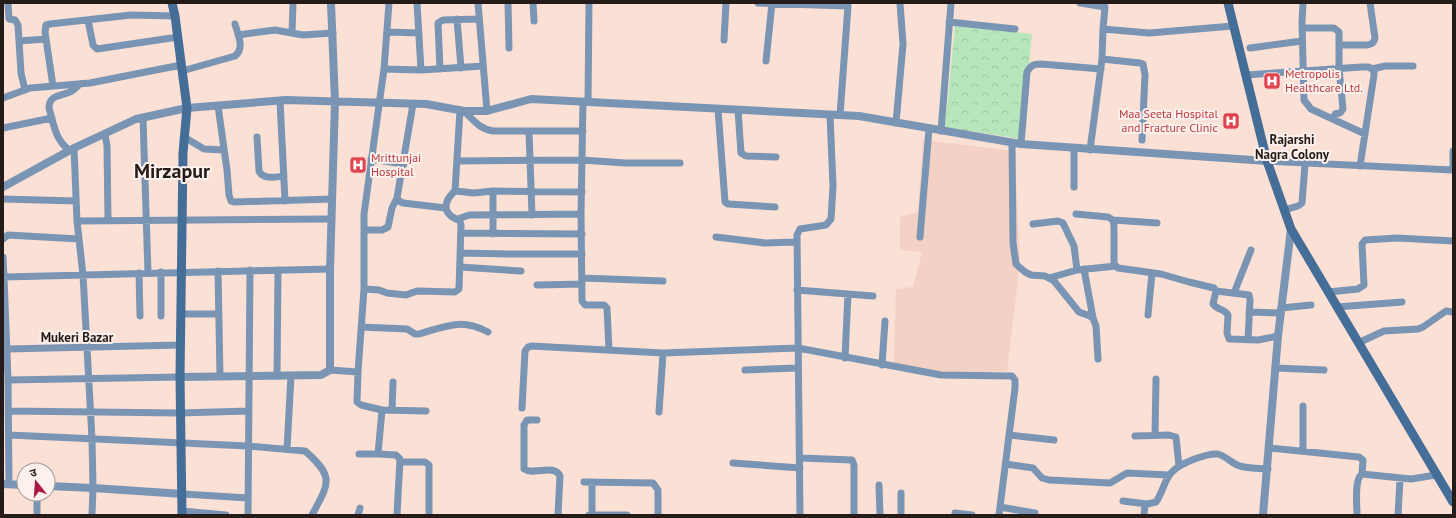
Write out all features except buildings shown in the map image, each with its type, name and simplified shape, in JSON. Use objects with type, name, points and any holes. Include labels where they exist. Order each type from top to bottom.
[{"type":"main road","points":[[172,3],[187,108],[182,153],[180,377],[180,443],[183,494],[182,513]]},
{"type":"main road","points":[[1228,3],[1267,161],[1291,229],[1453,502]]},
{"type":"street","points":[[8,3],[9,19],[15,20],[18,25],[21,73],[24,90]]},
{"type":"street","points":[[292,33],[293,3]]},
{"type":"street","points":[[330,370],[330,269],[335,102],[331,3]]},
{"type":"street","points":[[389,3],[384,69],[364,214],[364,289],[357,402],[361,405],[382,410],[426,411]]},
{"type":"street","points":[[417,3],[421,70]]},
{"type":"street","points":[[478,3],[487,111]]},
{"type":"street","points":[[508,3],[509,48]]},
{"type":"street","points":[[533,3],[534,21]]},
{"type":"street","points":[[589,3],[585,102],[582,131],[581,214],[583,303],[585,305],[604,305],[607,308],[609,350]]},
{"type":"street","points":[[724,40],[726,3]]},
{"type":"street","points":[[758,3],[848,4],[840,115]]},
{"type":"street","points":[[766,61],[772,3]]},
{"type":"street","points":[[896,123],[903,44],[900,3]]},
{"type":"street","points":[[941,131],[951,3]]},
{"type":"street","points":[[1080,3],[1105,7],[1102,60],[1090,150]]},
{"type":"street","points":[[1303,3],[1303,71],[1304,96],[1307,104],[1311,109],[1365,134]]},
{"type":"street","points":[[1340,44],[1367,45],[1374,42],[1370,3]]},
{"type":"street","points":[[53,86],[46,39],[46,25],[131,16],[175,16]]},
{"type":"street","points":[[457,19],[461,68]]},
{"type":"street","points":[[440,69],[438,22],[443,20],[479,19]]},
{"type":"street","points":[[88,20],[93,45],[97,49],[178,37]]},
{"type":"street","points":[[949,22],[1015,29]]},
{"type":"street","points":[[3,98],[39,86],[80,84],[182,68],[235,56],[241,50],[235,24]]},
{"type":"street","points":[[1103,29],[1149,33],[1234,26]]},
{"type":"street","points":[[1302,28],[1337,29],[1339,32],[1339,68],[1343,109],[1340,113],[1335,114],[1334,119]]},
{"type":"street","points":[[238,35],[275,30],[303,35],[333,33]]},
{"type":"street","points":[[387,32],[419,33]]},
{"type":"street","points":[[19,41],[46,39]]},
{"type":"street","points":[[1250,48],[1302,41]]},
{"type":"street","points":[[1102,60],[1143,64],[1145,75],[1142,140]]},
{"type":"street","points":[[1093,318],[1079,312],[1054,281],[1049,278],[1024,272],[1016,264],[1014,257],[1017,144],[1027,72],[1030,67],[1034,64],[1041,64],[1101,69]]},
{"type":"street","points":[[384,69],[421,70],[483,66]]},
{"type":"street","points":[[1246,75],[1339,68],[1369,67],[1372,69],[1386,66],[1413,66]]},
{"type":"street","points":[[1360,166],[1374,74],[1372,69]]},
{"type":"street","points":[[72,149],[59,141],[49,108],[50,100],[53,97],[72,91],[80,84]]},
{"type":"street","points":[[3,187],[72,149],[136,119],[187,108],[280,101],[426,104],[462,111],[487,111],[531,99],[830,114],[859,116],[1017,144],[1305,164],[1453,170],[1453,151]]},
{"type":"street","points":[[280,101],[285,201]]},
{"type":"street","points":[[364,230],[382,230],[388,227],[392,208],[397,198],[404,164],[413,104]]},
{"type":"street","points":[[218,106],[231,201],[332,199]]},
{"type":"street","points":[[718,109],[725,202],[728,204],[775,207]]},
{"type":"street","points":[[738,110],[741,153],[746,156],[776,157]]},
{"type":"street","points":[[462,111],[486,130],[582,131]]},
{"type":"street","points":[[462,111],[455,190],[447,199],[446,208],[452,217],[458,219],[469,215],[581,214]]},
{"type":"street","points":[[800,515],[796,235],[800,229],[826,225],[831,219],[833,186],[830,114]]},
{"type":"street","points":[[3,128],[52,118]]},
{"type":"street","points":[[143,118],[148,273]]},
{"type":"street","points":[[920,237],[929,129]]},
{"type":"street","points":[[529,131],[532,215]]},
{"type":"street","points":[[105,134],[107,146],[108,220]]},
{"type":"street","points":[[257,137],[259,172],[261,175],[264,177],[284,176]]},
{"type":"street","points":[[184,138],[204,149],[224,150]]},
{"type":"street","points":[[1074,148],[1074,187]]},
{"type":"street","points":[[72,149],[83,275],[92,439],[92,515]]},
{"type":"street","points":[[372,159],[404,164]]},
{"type":"street","points":[[457,161],[582,160],[625,163],[680,163]]},
{"type":"street","points":[[1284,210],[1298,206],[1302,203],[1305,164]]},
{"type":"street","points":[[455,190],[474,193],[493,191],[582,192]]},
{"type":"street","points":[[493,191],[493,234]]},
{"type":"street","points":[[397,198],[403,203],[446,208]]},
{"type":"street","points":[[3,199],[76,201]]},
{"type":"street","points":[[1076,214],[1108,217],[1113,220],[1157,223]]},
{"type":"street","points":[[78,221],[331,219]]},
{"type":"street","points":[[364,289],[379,290],[387,294],[406,295],[417,290],[455,292],[460,286],[461,224],[458,219]]},
{"type":"street","points":[[1113,220],[1114,261],[1116,266]]},
{"type":"street","points":[[1033,224],[1058,221],[1063,222],[1074,246],[1096,326],[1098,359]]},
{"type":"street","points":[[1263,515],[1278,336],[1291,229]]},
{"type":"street","points":[[461,233],[582,234]]},
{"type":"street","points":[[3,239],[8,236],[79,239]]},
{"type":"street","points":[[716,237],[765,243],[797,242]]},
{"type":"street","points":[[1328,292],[1358,289],[1364,285],[1362,244],[1365,240],[1397,238],[1453,241]]},
{"type":"street","points":[[1234,293],[1250,250]]},
{"type":"street","points":[[460,253],[582,254]]},
{"type":"street","points":[[3,257],[8,380],[6,484],[16,485]]},
{"type":"street","points":[[1049,278],[1080,269],[1116,266],[1121,269],[1152,272],[1214,288],[1216,291],[1249,295],[1248,340]]},
{"type":"street","points":[[460,267],[521,271]]},
{"type":"street","points":[[4,277],[330,269]]},
{"type":"street","points":[[248,515],[250,270]]},
{"type":"street","points":[[277,376],[278,270]]},
{"type":"street","points":[[218,271],[220,376]]},
{"type":"street","points":[[161,272],[162,316]]},
{"type":"street","points":[[1148,315],[1152,272]]},
{"type":"street","points":[[139,273],[140,316]]},
{"type":"street","points":[[537,285],[582,281],[663,281]]},
{"type":"street","points":[[797,290],[873,296]]},
{"type":"street","points":[[1216,291],[1213,304],[1227,313],[1228,337],[1231,340],[1258,340],[1278,336]]},
{"type":"street","points":[[845,358],[848,294]]},
{"type":"street","points":[[1337,307],[1402,302]]},
{"type":"street","points":[[1249,312],[1281,310],[1312,304]]},
{"type":"street","points":[[1358,343],[1384,331],[1418,329],[1446,311],[1453,312]]},
{"type":"street","points":[[181,314],[219,314]]},
{"type":"street","points":[[882,364],[885,321]]},
{"type":"street","points":[[361,327],[407,329],[415,334],[419,334],[452,324],[460,324],[477,326],[488,332]]},
{"type":"street","points":[[7,349],[181,345]]},
{"type":"street","points":[[522,408],[525,351],[528,347],[663,353],[798,348],[941,375],[1012,376],[1016,383],[1000,511],[1035,514]]},
{"type":"street","points":[[659,412],[663,353]]},
{"type":"street","points":[[745,370],[798,368]]},
{"type":"street","points":[[1275,368],[1324,370]]},
{"type":"street","points":[[8,380],[291,376],[321,375],[330,370],[358,372]]},
{"type":"street","points":[[286,449],[291,376]]},
{"type":"street","points":[[1154,435],[1156,379]]},
{"type":"street","points":[[392,410],[393,382]]},
{"type":"street","points":[[1303,406],[1303,451]]},
{"type":"street","points":[[378,454],[382,410]]},
{"type":"street","points":[[8,411],[180,413],[248,411]]},
{"type":"street","points":[[537,420],[527,420],[524,425],[524,469],[528,471],[556,470],[560,476],[558,515]]},
{"type":"street","points":[[8,435],[248,446],[305,451],[325,472],[327,478],[326,490],[312,515]]},
{"type":"street","points":[[1010,435],[1054,440]]},
{"type":"street","points":[[1135,436],[1169,435],[1176,437],[1178,466]]},
{"type":"street","points":[[1269,448],[1359,457],[1363,460],[1362,474],[1358,478],[1357,483],[1357,515]]},
{"type":"street","points":[[359,454],[396,455],[400,459],[397,515]]},
{"type":"street","points":[[1123,501],[1145,504],[1152,504],[1156,502],[1169,475],[1178,466],[1194,459],[1219,454],[1242,466],[1268,469]]},
{"type":"street","points":[[800,458],[852,460],[854,465],[854,515]]},
{"type":"street","points":[[400,462],[425,462],[429,465],[429,515]]},
{"type":"street","points":[[733,463],[800,468]]},
{"type":"street","points":[[1006,464],[1033,468],[1042,478],[1049,480],[1110,483],[1127,473],[1169,475]]},
{"type":"street","points":[[1362,474],[1400,479],[1416,479],[1436,475]]},
{"type":"street","points":[[1398,515],[1400,479]]},
{"type":"street","points":[[584,482],[652,483],[658,490],[658,515]]},
{"type":"street","points":[[592,482],[590,514],[627,515]]},
{"type":"street","points":[[879,485],[880,515]]},
{"type":"street","points":[[56,486],[248,498]]},
{"type":"street","points":[[900,515],[901,493]]},
{"type":"street","points":[[37,502],[37,515]]},
{"type":"street","points":[[1144,515],[1145,504]]},
{"type":"street","points":[[182,513],[226,515]]},
{"type":"street","points":[[955,513],[972,515]]},
{"type":"shaded area","points":[[923,140],[1015,151],[1020,263],[1007,371],[949,374],[894,363],[896,289],[913,287],[922,252],[900,250],[900,217],[918,212]]},
{"type":"green space","points":[[955,26],[1032,34],[1022,139],[945,127]]},
{"type":"place","name":"Metropolis Healthcare Ltd.","points":[[1272,81]]},
{"type":"place","name":"Maa Seeta Hospital and Fracture Clinic","points":[[1231,121]]},
{"type":"place","name":"Mrittunjai Hospital","points":[[358,165]]},
{"type":"district","name":"Rajarshi Nagra Colony","points":[[1292,146]]},
{"type":"district","name":"Mirzapur","points":[[172,171]]},
{"type":"district","name":"Mukeri Bazar","points":[[77,337]]}]
